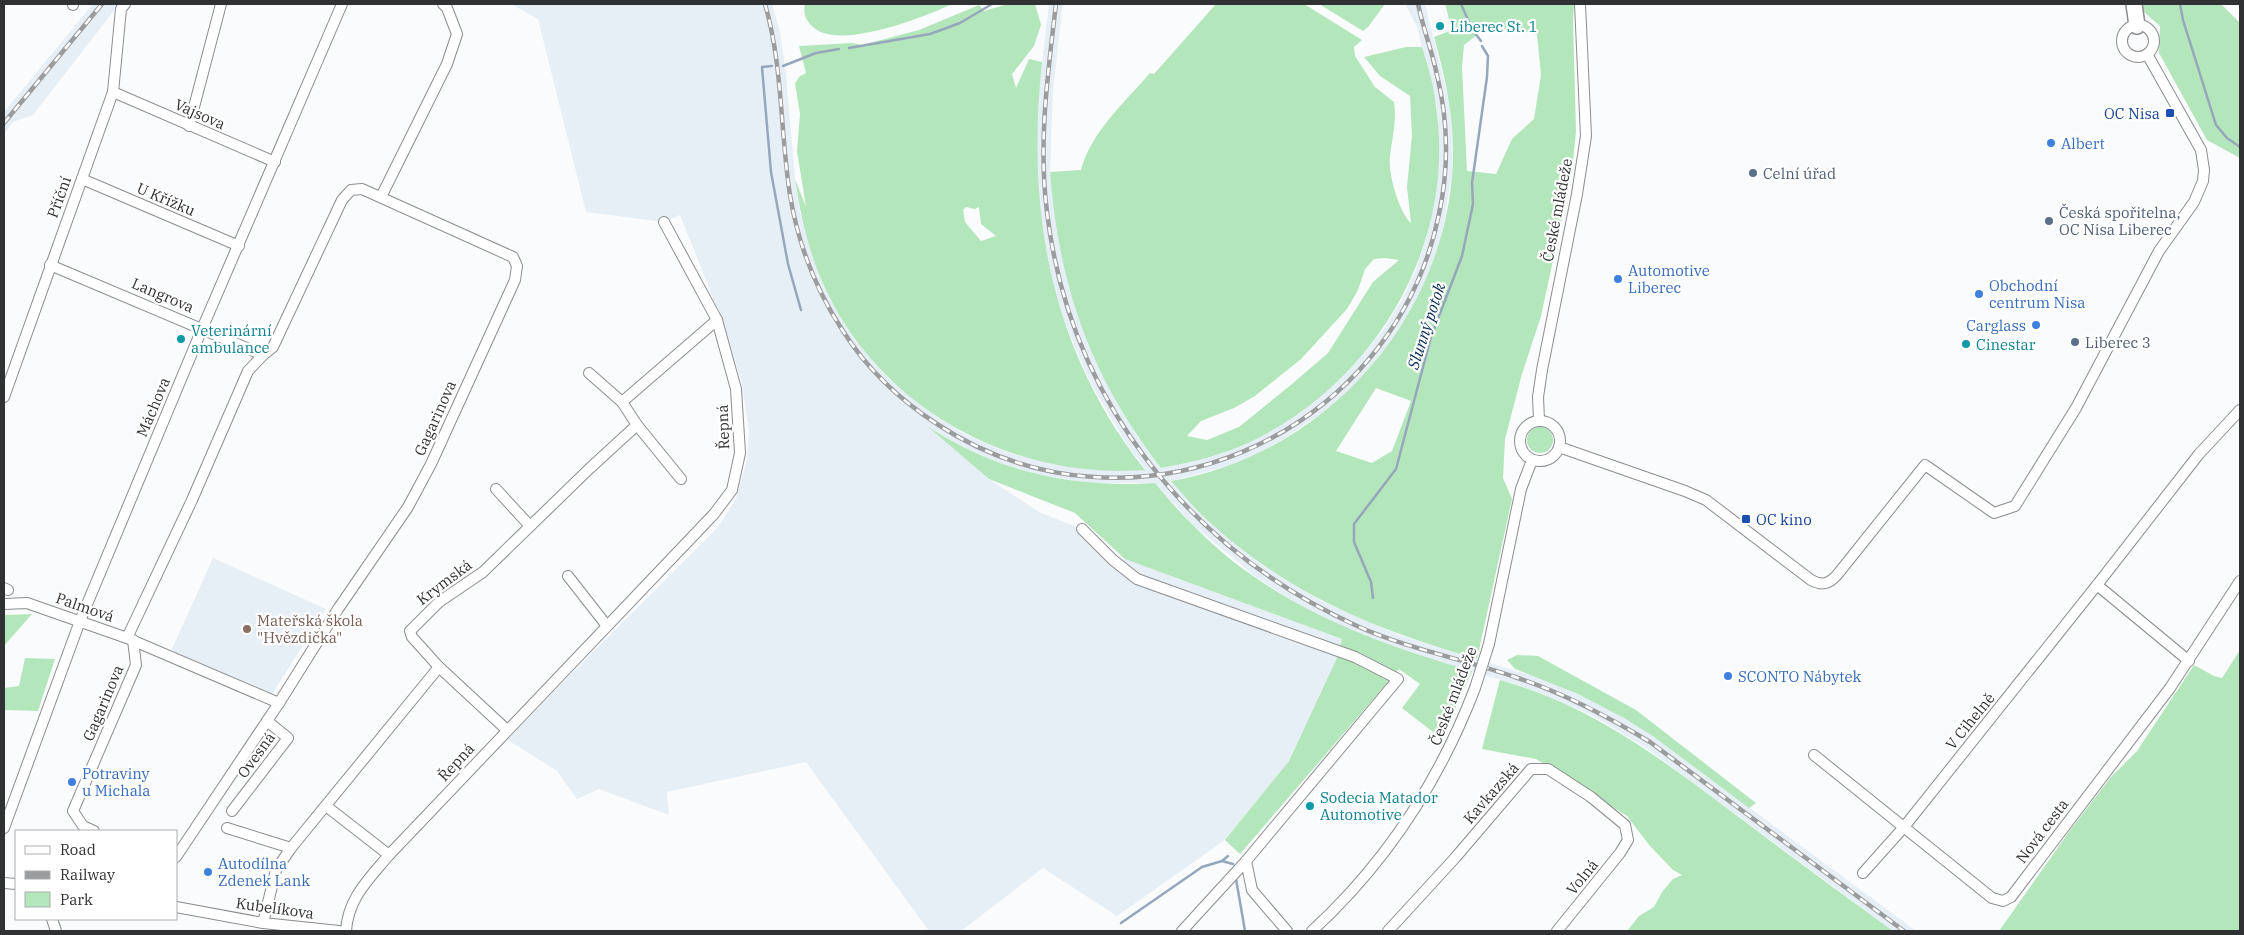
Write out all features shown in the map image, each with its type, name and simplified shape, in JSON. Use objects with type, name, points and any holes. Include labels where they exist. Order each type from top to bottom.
[{"type":"highway","points":[[2134,4],[2137,26]]},
{"type":"street","name":"Příční","points":[[4,397],[113,92],[121,9],[125,4]]},
{"type":"street","points":[[189,126],[221,4]]},
{"type":"street","name":"Máchova","points":[[4,828],[80,621],[202,329],[342,4]]},
{"type":"street","points":[[381,198],[448,64],[457,34],[447,8],[443,4]]},
{"type":"street","name":"České mládeže","points":[[1539,420],[1538,397],[1542,370],[1577,194],[1586,136],[1580,4]]},
{"type":"street","points":[[2132,27],[2146,28],[2153,36],[2153,46],[2147,54],[2137,57],[2132,56],[2123,47],[2124,33],[2132,27]]},
{"type":"street","points":[[1559,447],[1706,500],[1811,580],[1821,584],[1833,581],[1924,465],[1994,512],[2015,506],[2076,408],[2159,252],[2194,202],[2203,181],[2204,170],[2201,150],[2147,54]]},
{"type":"street","name":"Vajsova","points":[[113,92],[274,162]]},
{"type":"street","name":"U Křížku","points":[[82,178],[239,246]]},
{"type":"street","name":"Gagarinova","points":[[92,830],[83,826],[73,811],[136,665],[130,639],[248,371],[262,355],[274,347],[342,200],[351,190],[362,189],[513,257],[517,266],[515,280],[431,464],[408,507],[338,609],[279,703],[178,854]]},
{"type":"street","name":"Řepná","points":[[346,931],[347,919],[354,898],[389,855],[714,514],[732,490],[740,453],[736,389],[716,320],[664,222]]},
{"type":"street","name":"Langrova","points":[[50,265],[262,355]]},
{"type":"street","points":[[622,402],[716,320]]},
{"type":"street","points":[[589,373],[622,402],[637,425],[681,479]]},
{"type":"street","name":"V Cihelně","points":[[1863,873],[1904,827],[2098,585],[2199,454],[2240,410]]},
{"type":"street","points":[[1539,420],[1550,423],[1557,430],[1560,439],[1559,447],[1549,459],[1532,460],[1522,451],[1520,437],[1526,425],[1539,420]]},
{"type":"street","name":"Krymská","points":[[508,730],[439,667],[412,637],[410,630],[439,602],[483,572],[637,425]]},
{"type":"street","name":"České mládeže","points":[[1312,931],[1362,880],[1384,854],[1433,780],[1456,737],[1475,688],[1489,644],[1521,489],[1532,460]]},
{"type":"street","points":[[496,489],[530,526]]},
{"type":"street","points":[[1082,529],[1113,560],[1137,579],[1355,657],[1398,679],[1246,861],[1182,931]]},
{"type":"street","points":[[568,576],[607,626]]},
{"type":"street","name":"Nová cesta","points":[[1814,755],[1992,898],[2003,901],[2011,897],[2189,661],[2240,581]]},
{"type":"street","points":[[2098,585],[2189,661]]},
{"type":"street","name":"Palmová","points":[[4,604],[27,603],[130,639]]},
{"type":"street","points":[[130,639],[279,703]]},
{"type":"street","points":[[263,923],[276,870],[291,848],[439,667]]},
{"type":"street","name":"Ovesná","points":[[232,811],[288,738],[267,721]]},
{"type":"street","name":"Kavkazská","points":[[1388,931],[1455,858],[1507,795],[1531,770],[1548,769],[1591,797],[1625,825],[1628,840]]},
{"type":"street","points":[[326,806],[389,855]]},
{"type":"street","points":[[227,828],[291,848]]},
{"type":"street","name":"Volná","points":[[1557,931],[1620,853],[1628,840]]},
{"type":"street","points":[[1246,861],[1252,890],[1287,931]]},
{"type":"street","name":"Kubelíkova","points":[[178,907],[263,923],[340,931]]},
{"type":"shaded area","points":[[93,4],[119,4],[33,115],[13,122],[4,134],[4,112]]},
{"type":"shaded area","points":[[511,4],[772,4],[780,32],[786,74],[795,179],[800,212],[810,249],[827,292],[840,315],[875,364],[891,380],[935,415],[965,434],[1002,450],[1017,455],[1092,469],[1130,471],[1145,469],[1126,443],[1091,384],[1066,326],[1055,292],[1046,253],[1040,212],[1036,148],[1039,89],[1049,4],[1063,4],[1053,90],[1050,172],[1091,351],[1137,436],[1161,468],[1221,454],[1273,430],[1353,366],[1383,330],[1401,301],[1416,270],[1427,236],[1438,173],[1437,107],[1417,27],[1405,4],[1425,4],[1450,105],[1453,145],[1452,175],[1441,239],[1429,275],[1413,308],[1394,338],[1363,376],[1330,408],[1279,442],[1253,456],[1225,467],[1171,481],[1203,516],[1231,540],[1264,566],[1323,602],[1399,635],[1546,680],[1602,705],[1624,718],[1654,737],[1916,931],[1893,931],[1646,748],[1595,717],[1541,693],[1421,657],[1372,640],[1286,597],[1256,577],[1194,526],[1155,483],[1091,483],[1033,474],[981,456],[932,430],[989,479],[1039,512],[1082,529],[1113,560],[1125,559],[1342,639],[1336,660],[1289,761],[1225,840],[1117,916],[1043,868],[961,931],[929,931],[806,762],[667,792],[669,815],[599,789],[577,799],[557,771],[506,739],[718,527],[736,499],[747,460],[749,432],[742,383],[724,325],[680,215],[664,222],[586,212],[538,19]]},
{"type":"shaded area","name":"Mateřská škola \"Hvězdička\"","points":[[213,558],[326,609],[271,696],[175,654],[172,649]]},
{"type":"green space","points":[[805,4],[952,4],[902,24],[859,34],[839,35],[823,33],[811,25],[805,15]]},
{"type":"green space","points":[[1008,4],[1035,4],[1041,25],[1034,46],[1012,74],[1016,88],[1029,59],[1042,62],[1038,118],[1038,172],[1043,225],[1052,277],[1066,327],[1087,376],[1113,424],[1145,470],[1096,470],[1048,463],[1002,449],[959,429],[918,403],[882,371],[852,334],[827,292],[815,264],[803,222],[795,179],[806,207],[797,151],[800,114],[795,83],[800,76],[806,73],[799,46],[852,43],[862,45],[919,30],[979,5],[984,11]],"holes":[[[966,207],[975,209],[979,207],[981,224],[996,236],[981,241],[965,222],[963,210]]]},
{"type":"green space","points":[[1216,4],[1304,4],[1362,40],[1354,47],[1355,56],[1375,87],[1394,102],[1394,130],[1390,157],[1391,173],[1395,192],[1402,210],[1411,223],[1407,187],[1412,135],[1410,96],[1380,76],[1364,57],[1406,47],[1422,47],[1435,99],[1439,158],[1433,209],[1419,259],[1397,305],[1368,347],[1333,385],[1293,417],[1248,443],[1227,452],[1161,468],[1136,434],[1115,399],[1097,364],[1082,328],[1070,291],[1061,253],[1054,214],[1050,172],[1081,170],[1092,143],[1110,118],[1150,73],[1154,74]],"holes":[[[1374,259],[1399,260],[1373,282],[1328,353],[1292,384],[1239,427],[1207,440],[1187,436],[1201,421],[1234,408],[1255,396],[1301,359],[1347,309],[1358,290],[1365,269]]]},
{"type":"green space","points":[[1319,4],[1385,4],[1363,31]]},
{"type":"green space","points":[[1445,4],[1574,4],[1576,131],[1572,172],[1541,316],[1522,374],[1505,439],[1503,478],[1512,499],[1477,659],[1401,635],[1366,621],[1299,588],[1235,544],[1200,513],[1171,481],[1229,465],[1283,440],[1331,406],[1373,364],[1407,315],[1433,262],[1448,205],[1453,145],[1451,117],[1447,90],[1434,37],[1452,30]],"holes":[[[1518,29],[1537,35],[1541,75],[1534,119],[1512,139],[1496,174],[1467,171],[1462,67],[1464,45],[1481,32]],[[1376,388],[1411,401],[1392,451],[1372,463],[1336,451]]]},
{"type":"green space","points":[[2143,4],[2221,4],[2240,23],[2240,158],[2207,140],[2159,53],[2160,26],[2143,11]]},
{"type":"green space","points":[[927,426],[953,442],[980,455],[1036,474],[1094,483],[1155,483],[1183,515],[1222,552],[1254,577],[1287,598],[1359,633],[1434,660],[1472,671],[1442,739],[1402,708],[1420,684],[1399,669],[1240,854],[1225,840],[1289,761],[1336,660],[1342,639],[1125,559],[1075,513],[989,479]]},
{"type":"green space","points":[[1540,427],[1549,431],[1553,440],[1549,449],[1540,453],[1531,449],[1527,440],[1531,431]]},
{"type":"green space","points":[[32,614],[4,646],[4,615]]},
{"type":"green space","points":[[2240,650],[2240,931],[1999,931],[2071,829],[2111,777],[2137,751],[2194,665],[2214,676],[2222,678]]},
{"type":"green space","points":[[1517,655],[1538,656],[1636,710],[1756,803],[1749,808],[1654,737],[1624,718],[1578,694],[1515,669],[1507,660]]},
{"type":"green space","points":[[25,658],[55,659],[38,711],[4,710],[4,688],[19,686]]},
{"type":"green space","points":[[1500,680],[1565,704],[1594,718],[1650,752],[1893,931],[1627,931],[1639,916],[1654,907],[1662,892],[1673,879],[1682,875],[1673,870],[1650,846],[1627,816],[1536,759],[1482,749]]},
{"type":"waterway","points":[[849,48],[930,34],[960,23],[992,4]]},
{"type":"waterway","name":"Slunný potok","points":[[1461,4],[1472,29],[1481,41]]},
{"type":"waterway","points":[[2180,4],[2183,20],[2216,125],[2227,138],[2240,147]]},
{"type":"waterway","name":"Slunný potok","points":[[1373,598],[1371,582],[1354,542],[1354,524],[1396,469],[1431,337],[1462,256],[1473,204],[1472,183],[1487,77],[1488,56],[1482,46]]},
{"type":"waterway","points":[[783,66],[816,53],[839,49]]},
{"type":"waterway","points":[[772,66],[762,67],[771,172],[788,264],[801,310]]},
{"type":"waterway","name":"Slunný potok","points":[[1228,856],[1222,861],[1233,864]]},
{"type":"waterway","points":[[1121,923],[1202,867],[1222,861]]},
{"type":"waterway","name":"Slunný potok","points":[[1236,879],[1245,931]]},
{"type":"railway","points":[[4,123],[102,4]]},
{"type":"railway","points":[[765,4],[775,51],[793,213],[803,249],[816,283],[852,345],[885,383],[910,405],[937,424],[1012,461],[1091,477],[1169,473],[1244,451],[1311,413],[1368,360],[1412,293],[1439,214],[1442,197],[1446,144],[1441,92],[1418,4]]},
{"type":"railway","points":[[1056,4],[1045,108],[1043,160],[1047,212],[1060,280],[1081,344],[1110,404],[1147,460],[1190,510],[1240,555],[1296,594],[1357,626],[1396,641],[1533,683],[1585,706],[1634,732],[1904,931]]},
{"type":"place","name":"Liberec St. 1","points":[[1440,26]]},
{"type":"place","name":"OC Nisa","points":[[2170,113]]},
{"type":"place","name":"Albert","points":[[2051,143]]},
{"type":"place","name":"Celní úřad","points":[[1753,173]]},
{"type":"place","name":"Česká spořitelna, OC Nisa Liberec","points":[[2049,221]]},
{"type":"place","name":"Automotive Liberec","points":[[1618,279]]},
{"type":"place","name":"Obchodní centrum Nisa","points":[[1979,294]]},
{"type":"place","name":"Carglass","points":[[2036,325]]},
{"type":"place","name":"Veterinární ambulance","points":[[181,339]]},
{"type":"place","name":"Liberec 3","points":[[2075,342]]},
{"type":"place","name":"Cinestar","points":[[1966,344]]},
{"type":"place","name":"OC kino","points":[[1746,519]]},
{"type":"place","name":"Mateřská škola \"Hvězdička\"","points":[[247,629]]},
{"type":"place","name":"SCONTO Nábytek","points":[[1728,676]]},
{"type":"place","name":"Potraviny u Michala","points":[[72,782]]},
{"type":"place","name":"Sodecia Matador Automotive","points":[[1310,806]]},
{"type":"place","name":"Autodílna Zdenek Lank","points":[[208,872]]}]
